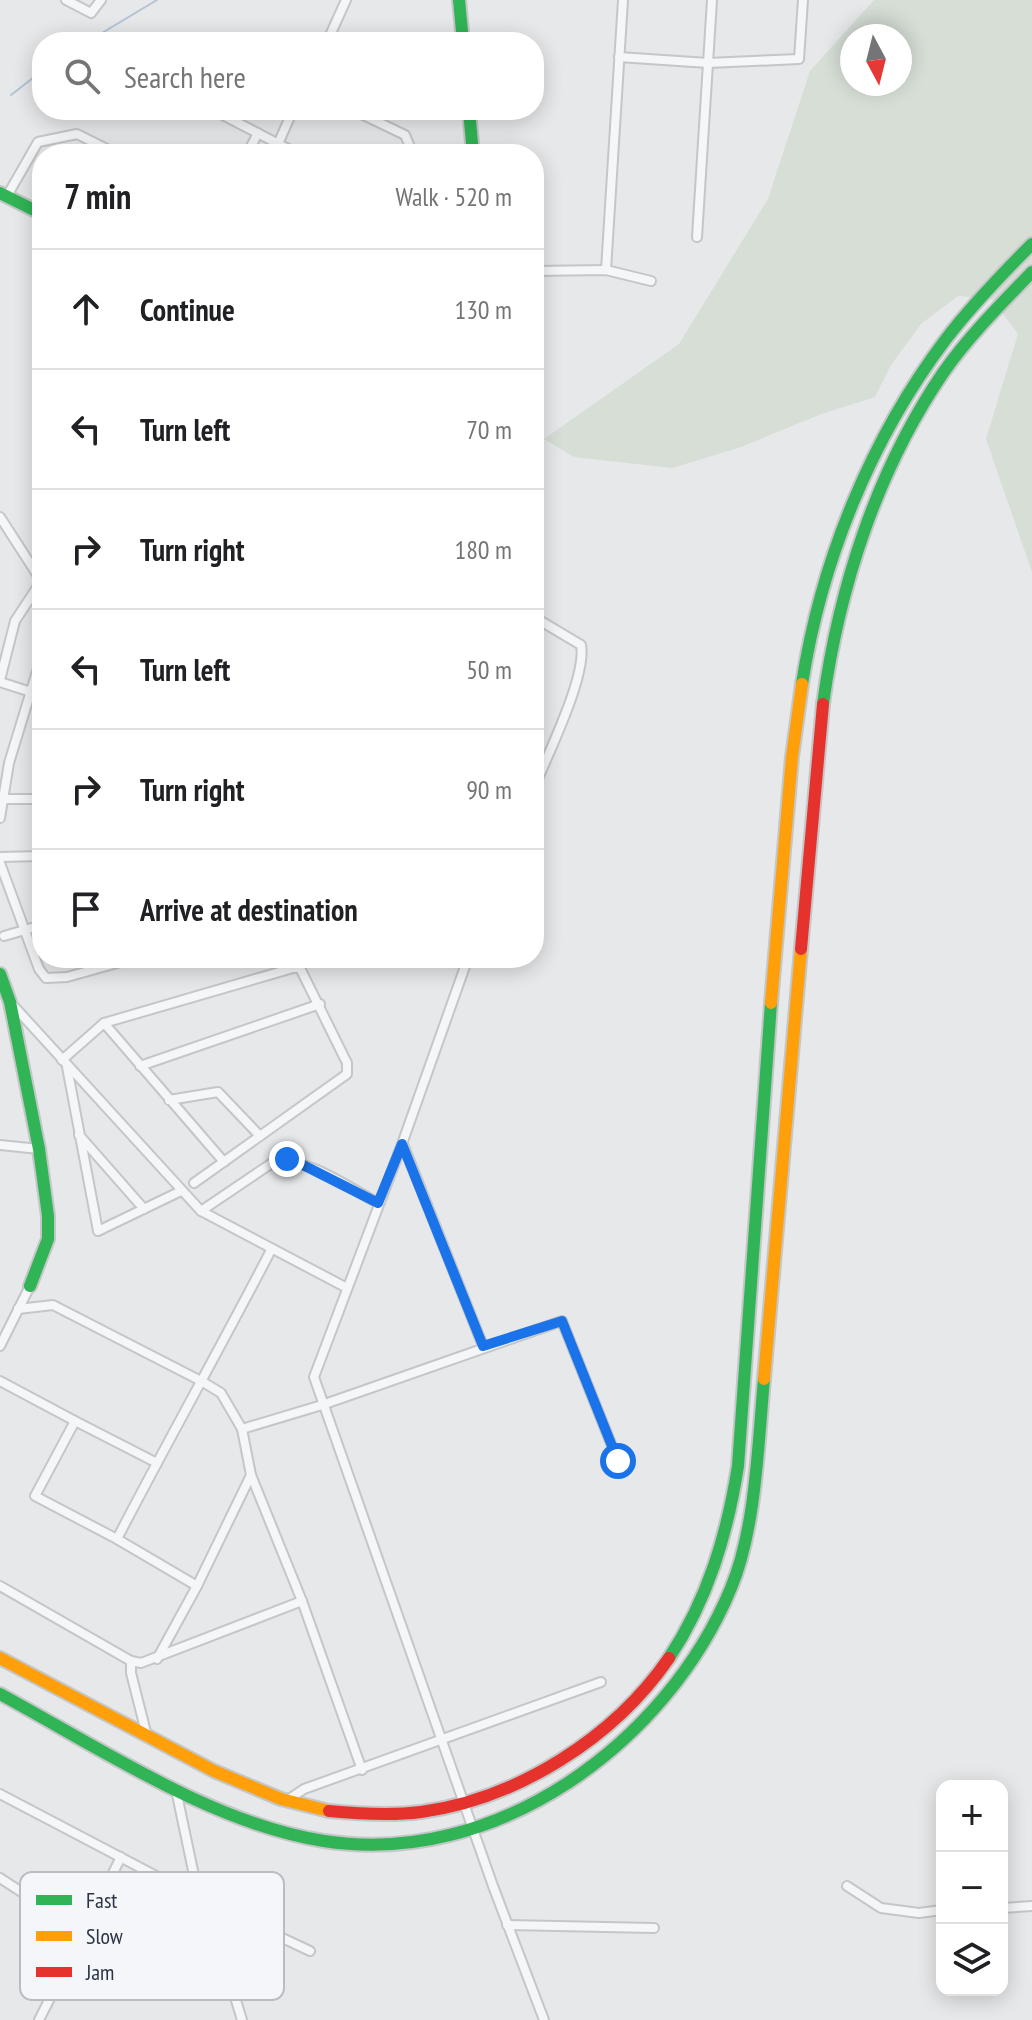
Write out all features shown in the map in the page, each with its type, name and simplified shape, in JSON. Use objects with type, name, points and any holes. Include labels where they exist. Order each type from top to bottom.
[{"type":"main road","points":[[459,0],[462,32]]},
{"type":"main road","points":[[470,120],[472,144]]},
{"type":"main road","points":[[4,194],[32,209]]},
{"type":"main road","points":[[0,1658],[203,1766],[285,1801],[365,1816],[414,1813],[463,1803],[514,1785],[551,1765],[604,1728],[662,1668],[687,1630],[712,1575],[726,1535],[738,1469],[762,1103],[792,764],[803,677],[820,604],[847,518],[877,452],[903,405],[934,355],[983,294],[1032,244]]},
{"type":"main road","points":[[0,1694],[176,1788],[253,1822],[325,1841],[369,1846],[420,1842],[472,1828],[549,1797],[590,1770],[620,1745],[679,1679],[707,1639],[731,1588],[743,1544],[756,1470],[819,737],[840,606],[864,524],[893,459],[943,373],[988,317],[1032,272]]},
{"type":"main road","points":[[0,974],[10,1002],[39,1149],[48,1216],[48,1239],[30,1286]]},
{"type":"street","points":[[66,0],[91,13],[101,0]]},
{"type":"street","points":[[332,32],[346,0]]},
{"type":"street","points":[[606,270],[623,0]]},
{"type":"street","points":[[697,237],[712,0]]},
{"type":"street","points":[[619,57],[708,63],[799,59],[803,0]]},
{"type":"street","points":[[233,120],[278,144],[289,120]]},
{"type":"street","points":[[374,120],[405,135],[409,144]]},
{"type":"street","points":[[252,144],[258,133]]},
{"type":"street","points":[[37,144],[77,134],[97,144]]},
{"type":"street","points":[[4,194],[32,151]]},
{"type":"street","points":[[544,271],[606,270],[651,281]]},
{"type":"street","points":[[0,517],[32,566]]},
{"type":"street","points":[[31,692],[0,681],[15,621],[32,596]]},
{"type":"street","points":[[544,623],[581,645],[583,657],[572,694],[544,763]]},
{"type":"street","points":[[0,818],[9,763],[32,689]]},
{"type":"street","points":[[3,799],[32,799]]},
{"type":"street","points":[[0,857],[32,856]]},
{"type":"street","points":[[0,863],[32,951]]},
{"type":"street","points":[[4,936],[32,928]]},
{"type":"street","points":[[39,968],[46,978],[67,977],[99,968]]},
{"type":"street","points":[[64,1062],[104,1023],[300,968],[347,1063],[347,1074],[194,1183]]},
{"type":"street","points":[[464,968],[314,1377],[463,1803],[544,2020]]},
{"type":"street","points":[[10,1002],[201,1211],[347,1288]]},
{"type":"street","points":[[140,1066],[320,1004]]},
{"type":"street","points":[[104,1023],[224,1162]]},
{"type":"street","points":[[64,1062],[98,1231],[181,1191]]},
{"type":"street","points":[[169,1100],[218,1092],[260,1136]]},
{"type":"street","points":[[79,1135],[144,1209]]},
{"type":"street","points":[[402,1144],[483,1346]]},
{"type":"street","points":[[0,1145],[39,1149]]},
{"type":"street","points":[[201,1211],[275,1161],[287,1159],[378,1203]]},
{"type":"street","points":[[117,1539],[271,1250]]},
{"type":"street","points":[[0,1346],[30,1286]]},
{"type":"street","points":[[18,1309],[53,1305],[221,1393],[242,1429],[251,1475],[302,1601],[362,1770]]},
{"type":"street","points":[[242,1429],[322,1405],[483,1346],[562,1321],[618,1461]]},
{"type":"street","points":[[0,1381],[157,1463]]},
{"type":"street","points":[[75,1421],[35,1496],[197,1586]]},
{"type":"street","points":[[157,1659],[197,1586],[251,1475]]},
{"type":"street","points":[[0,1586],[131,1661],[141,1663],[302,1601]]},
{"type":"street","points":[[131,1661],[131,1673],[147,1736]]},
{"type":"street","points":[[285,1801],[304,1789],[601,1682]]},
{"type":"street","points":[[176,1788],[193,1872]]},
{"type":"street","points":[[0,1794],[149,1872]]},
{"type":"street","points":[[113,1872],[121,1857]]},
{"type":"street","points":[[0,1880],[20,1892]]},
{"type":"street","points":[[847,1886],[881,1908],[919,1913],[936,1911]]},
{"type":"street","points":[[1008,1908],[1032,1907]]},
{"type":"street","points":[[507,1925],[654,1928]]},
{"type":"street","points":[[284,1939],[310,1951]]},
{"type":"street","points":[[39,2020],[49,2000]]},
{"type":"street","points":[[235,2000],[242,2020]]},
{"type":"shaded area","points":[[874,0],[1032,0],[1032,572],[986,439],[1018,334],[992,299],[958,296],[921,324],[891,365],[875,397],[821,414],[741,447],[672,468],[574,457],[544,439],[679,344],[768,199],[810,71],[840,38],[840,96],[912,96],[912,24],[852,24]]},
{"type":"waterway","points":[[104,32],[157,0]]},
{"type":"waterway","points":[[11,95],[32,79]]},
{"type":"traffic: fast","points":[[459,0],[462,32]]},
{"type":"traffic: fast","points":[[470,120],[472,144]]},
{"type":"traffic: fast","points":[[0,193],[32,209]]},
{"type":"traffic: fast","points":[[802,684],[822,592],[836,547],[872,459],[919,377],[946,339],[1032,244]]},
{"type":"traffic: fast","points":[[823,704],[839,617],[851,573],[864,531],[899,449],[953,359],[1032,272]]},
{"type":"traffic: fast","points":[[0,974],[10,1002],[39,1149],[48,1216],[48,1239],[30,1286]]},
{"type":"traffic: fast","points":[[669,1658],[695,1613],[714,1566],[738,1466],[771,1003]]},
{"type":"traffic: fast","points":[[0,1694],[157,1781],[240,1818],[282,1832],[324,1841],[388,1844],[451,1835],[511,1814],[568,1783],[619,1743],[665,1697],[702,1644],[731,1588],[746,1539],[755,1485],[764,1379]]},
{"type":"traffic: slow","points":[[771,1003],[792,757],[802,684]]},
{"type":"traffic: slow","points":[[764,1379],[801,949]]},
{"type":"traffic: slow","points":[[0,1658],[214,1771],[281,1799],[329,1811]]},
{"type":"traffic: jam","points":[[801,949],[823,704]]},
{"type":"traffic: jam","points":[[329,1811],[375,1814],[421,1812],[493,1794],[527,1779],[592,1738],[621,1714],[669,1658]]},
{"type":"route","points":[[287,1159],[378,1203],[402,1144],[483,1346],[562,1321],[618,1461]]}]
